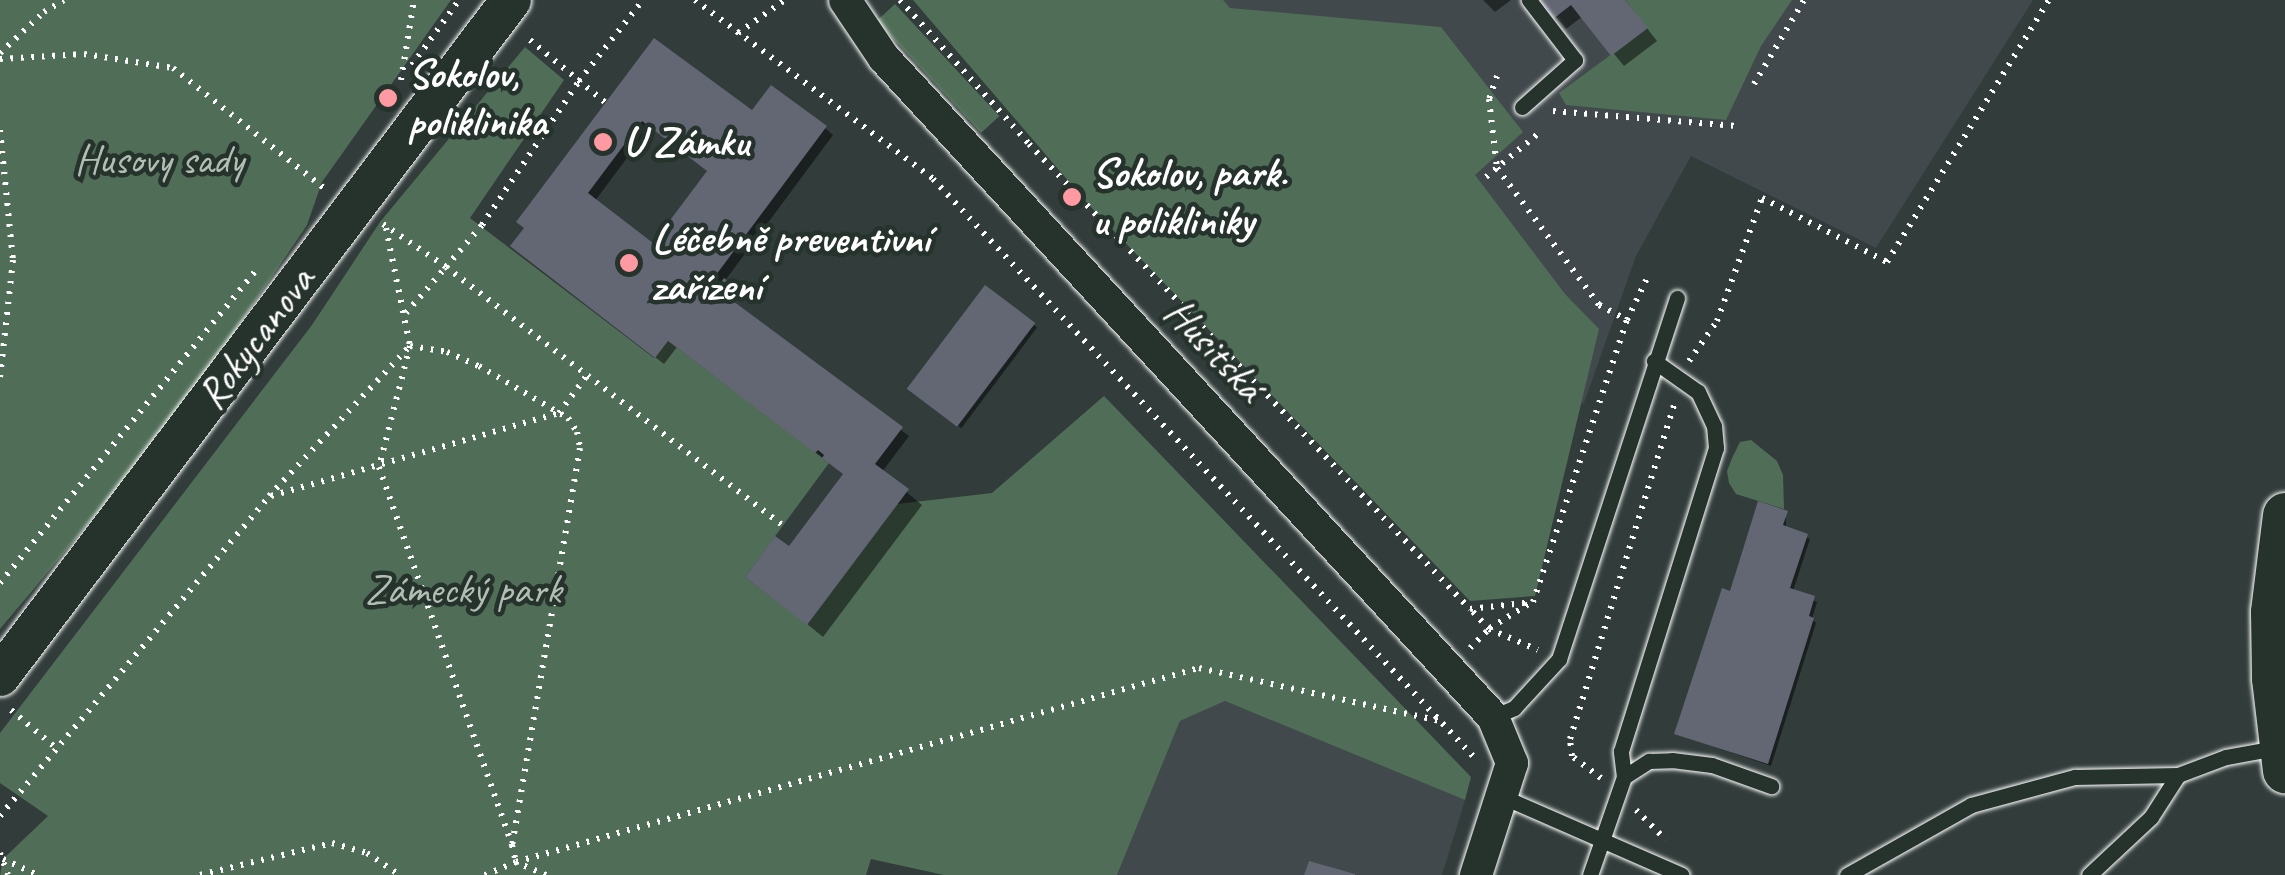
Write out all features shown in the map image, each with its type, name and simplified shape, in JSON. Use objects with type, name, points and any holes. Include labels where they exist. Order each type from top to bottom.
[{"type":"main road","points":[[2284,755],[2273,612],[2285,515]]},
{"type":"street","name":"Rokycanova","points":[[0,676],[512,0]]},
{"type":"street","name":"Husitská","points":[[845,0],[884,58],[1493,717],[1512,763],[1501,796]]},
{"type":"street","points":[[1476,875],[1501,796]]},
{"type":"lane","points":[[1522,107],[1575,60],[1529,0]]},
{"type":"lane","points":[[1493,717],[1514,708],[1558,659],[1676,298]]},
{"type":"lane","points":[[1590,875],[1624,777],[1621,750],[1716,448],[1714,426],[1698,392],[1654,360]]},
{"type":"lane","points":[[1847,875],[1972,805],[2076,776],[2178,775],[2226,757],[2284,755]]},
{"type":"lane","points":[[1624,777],[1649,761],[1672,760],[1712,765],[1771,786]]},
{"type":"lane","points":[[2089,875],[2150,817],[2178,775]]},
{"type":"lane","points":[[1501,796],[1682,875]]},
{"type":"path","points":[[0,56],[44,12],[64,0]]},
{"type":"path","points":[[401,80],[414,0]]},
{"type":"path","points":[[405,314],[482,225],[578,82],[643,0]]},
{"type":"path","points":[[484,874],[1200,668],[1443,721],[932,178],[695,0]]},
{"type":"path","points":[[738,33],[784,0]]},
{"type":"path","points":[[900,0],[1042,158],[1470,609],[1533,602]]},
{"type":"path","points":[[1754,84],[1804,0]]},
{"type":"path","points":[[1681,380],[1693,352],[1718,321],[1762,198],[1888,262],[2049,0]]},
{"type":"path","points":[[530,40],[606,104]]},
{"type":"path","points":[[0,56],[84,54],[174,68],[326,185],[314,200]]},
{"type":"path","points":[[1497,76],[1489,100],[1497,168],[1599,305],[1626,320]]},
{"type":"path","points":[[1522,107],[1736,126]]},
{"type":"path","points":[[0,130],[13,260],[0,376]]},
{"type":"path","points":[[1486,177],[1540,132]]},
{"type":"path","points":[[516,862],[378,467],[410,346],[386,226],[446,267],[782,524]]},
{"type":"path","points":[[0,583],[265,260]]},
{"type":"path","points":[[1489,629],[1533,602],[1626,320],[1649,274]]},
{"type":"path","points":[[410,346],[447,352],[480,366],[560,413],[577,432],[580,448],[512,845]]},
{"type":"path","points":[[0,816],[269,496],[410,346]]},
{"type":"path","points":[[269,496],[560,413],[588,374]]},
{"type":"path","points":[[15,714],[56,748]]},
{"type":"path","points":[[200,875],[332,842],[367,852],[400,875]]},
{"type":"path","points":[[2,856],[8,875]]},
{"type":"path","points":[[2,856],[38,875]]},
{"type":"path","points":[[516,862],[546,875]]},
{"type":"shaded area","points":[[956,0],[2033,0],[1876,248],[1691,156],[1636,256],[1584,403],[1365,438]]},
{"type":"shaded area","points":[[1225,701],[1465,800],[1442,875],[1117,875],[1180,721]]},
{"type":"green space","name":"Husovy sady","points":[[0,0],[451,0],[322,182],[307,225],[172,424],[0,629]]},
{"type":"green space","points":[[913,0],[1223,0],[1230,8],[1441,27],[1523,132],[1475,175],[1565,294],[1599,329],[1535,596],[1470,601],[1089,205]]},
{"type":"green space","points":[[1625,0],[1792,0],[1761,46],[1726,120],[1566,105],[1559,93],[1647,28]]},
{"type":"green space","points":[[895,4],[999,116],[981,133],[877,21]]},
{"type":"green space","name":"Zámecký park","points":[[525,47],[564,80],[470,218],[654,358],[668,341],[829,463],[745,577],[807,624],[897,504],[992,493],[1104,396],[1471,777],[1465,800],[1225,701],[1180,721],[1117,875],[944,875],[871,859],[866,875],[0,875],[3,859],[48,816],[0,783],[0,733],[312,325],[380,222]]},
{"type":"green space","points":[[1751,440],[1777,461],[1783,475],[1784,509],[1736,494],[1729,483],[1727,471],[1740,442]]},
{"type":"building","points":[[1539,0],[1625,0],[1648,28],[1611,56],[1571,5],[1553,19]]},
{"type":"building","name":"Léčebně preventivní zařízení","points":[[654,38],[752,110],[771,85],[827,126],[710,283],[717,288],[724,278],[734,286],[727,295],[733,301],[903,427],[875,464],[909,489],[807,625],[745,577],[775,536],[789,546],[843,474],[822,458],[824,455],[818,450],[815,453],[668,341],[655,358],[510,246],[524,228],[516,222]],"holes":[[[642,121],[707,171],[653,243],[588,193]]]},
{"type":"building","points":[[985,285],[1035,323],[957,427],[907,389]]},
{"type":"building","points":[[1758,501],[1788,511],[1783,525],[1808,534],[1790,588],[1815,596],[1809,616],[1814,618],[1768,764],[1674,734],[1722,588],[1730,591]]},
{"type":"building","points":[[1309,861],[1355,874],[1355,875],[1304,875]]},
{"type":"place","name":"Sokolov, poliklinika","points":[[388,98]]},
{"type":"place","name":"U Zámku","points":[[603,142]]},
{"type":"place","name":"Sokolov, park. u polikliniky","points":[[1072,197]]},
{"type":"place","name":"Léčebně preventivní zařízení","points":[[629,263]]}]
